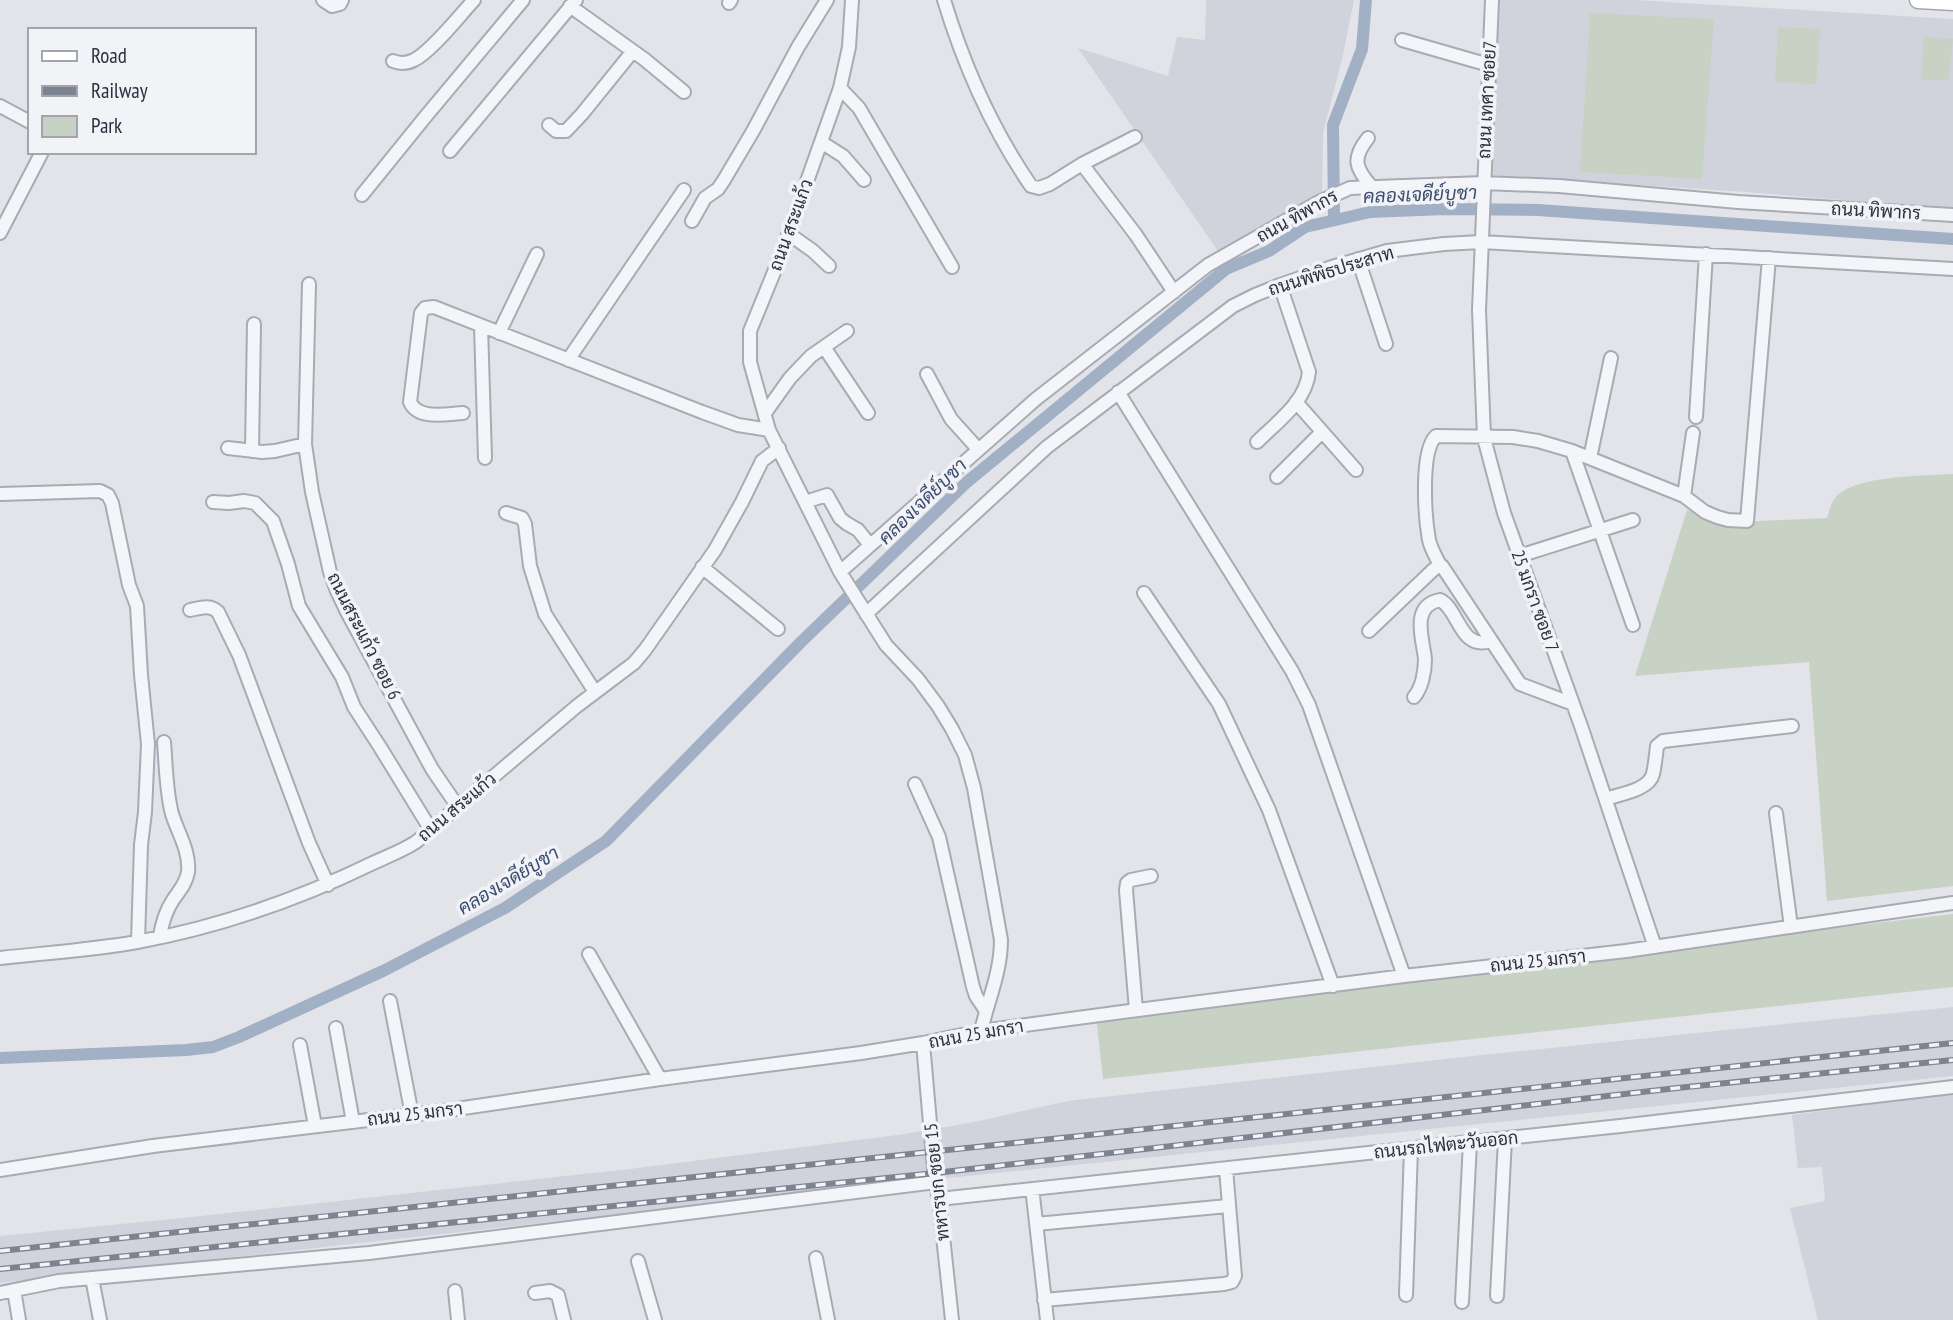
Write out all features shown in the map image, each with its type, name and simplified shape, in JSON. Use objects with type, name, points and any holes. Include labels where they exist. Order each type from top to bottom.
[{"type":"main road","points":[[1918,0],[1953,2]]},
{"type":"street","points":[[323,0],[332,6],[340,4],[342,0]]},
{"type":"street","points":[[393,61],[400,64],[419,57],[474,0]]},
{"type":"street","points":[[362,195],[523,0]]},
{"type":"street","points":[[692,221],[705,198],[718,189],[724,180],[797,47],[827,0]]},
{"type":"street","name":"ถนน สระแก้ว","points":[[852,0],[849,47],[840,88],[789,234],[750,331],[750,362],[769,430],[842,576],[886,645],[918,678],[938,706],[965,755],[974,788],[1001,940],[997,979],[981,1031]]},
{"type":"street","points":[[944,0],[963,57],[981,98],[1031,186],[1037,188],[1051,184],[1082,164],[1135,137]]},
{"type":"street","name":"ถนน เทศา ซอย7","points":[[1481,237],[1492,0]]},
{"type":"street","points":[[450,151],[573,3],[684,92]]},
{"type":"street","points":[[1402,40],[1489,65]]},
{"type":"street","points":[[549,125],[556,131],[566,131],[633,51]]},
{"type":"street","points":[[840,88],[859,108],[952,267]]},
{"type":"street","points":[[0,106],[28,121]]},
{"type":"street","points":[[1367,138],[1359,150],[1357,161],[1362,176],[1371,186]]},
{"type":"street","points":[[821,142],[843,156],[864,180]]},
{"type":"street","points":[[0,233],[41,154]]},
{"type":"street","points":[[1082,164],[1136,235],[1174,292]]},
{"type":"street","name":"ถนน ทิพากร","points":[[842,576],[870,545],[1036,398],[1208,265],[1344,190],[1371,186],[1483,189],[1559,186],[1738,202],[1953,215]]},
{"type":"street","points":[[568,360],[684,190]]},
{"type":"street","points":[[789,234],[829,266]]},
{"type":"street","name":"ถนนพิพิธประสาท","points":[[863,610],[1047,447],[1233,306],[1280,285],[1358,259],[1387,251],[1481,237],[1953,269]]},
{"type":"street","name":"25 มกรา ซอย 7","points":[[1481,237],[1479,310],[1484,438],[1504,513],[1573,704],[1655,947]]},
{"type":"street","points":[[499,333],[537,254]]},
{"type":"street","points":[[1696,417],[1706,254]]},
{"type":"street","points":[[1573,704],[1520,684],[1440,565],[1429,539],[1424,476],[1432,439],[1436,436],[1513,437],[1538,442],[1572,451],[1684,496],[1705,512],[1717,517],[1747,521],[1769,258]]},
{"type":"street","points":[[1358,259],[1386,344]]},
{"type":"street","name":"ถนนสระแก้ว ซอย 6","points":[[309,284],[304,444],[330,572],[337,591],[432,769],[458,807]]},
{"type":"street","points":[[1257,442],[1296,402],[1307,384],[1309,372],[1280,285]]},
{"type":"street","points":[[463,414],[421,414],[413,409],[410,402],[421,313],[425,308],[433,307],[726,421],[769,430]]},
{"type":"street","points":[[253,451],[254,324]]},
{"type":"street","points":[[481,326],[485,458]]},
{"type":"street","points":[[765,413],[790,378],[811,356],[848,331]]},
{"type":"street","points":[[824,347],[868,414]]},
{"type":"street","points":[[1590,458],[1611,358]]},
{"type":"street","points":[[927,374],[951,419],[978,449]]},
{"type":"street","points":[[1118,392],[1292,671],[1309,705],[1404,976]]},
{"type":"street","points":[[1296,402],[1356,470]]},
{"type":"street","points":[[1277,477],[1322,432]]},
{"type":"street","points":[[1684,496],[1693,433]]},
{"type":"street","points":[[228,448],[275,451],[304,444]]},
{"type":"street","name":"ถนน สระแก้ว","points":[[0,958],[138,942],[247,915],[328,885],[396,854],[430,830],[577,706],[634,663],[715,550],[762,461],[779,448]]},
{"type":"street","points":[[1572,451],[1633,625]]},
{"type":"street","points":[[0,494],[100,491],[108,495],[112,503],[129,585],[137,606],[148,744],[138,942]]},
{"type":"street","points":[[805,502],[827,495],[841,518],[858,530],[870,545]]},
{"type":"street","points":[[213,502],[255,503],[273,520],[299,606],[342,677],[354,707],[430,830]]},
{"type":"street","points":[[506,513],[522,519],[525,524],[530,566],[545,614],[595,692]]},
{"type":"street","points":[[1519,556],[1633,520]]},
{"type":"street","points":[[1369,631],[1440,565]]},
{"type":"street","points":[[702,567],[778,629]]},
{"type":"street","points":[[1144,593],[1219,705],[1269,810],[1333,986]]},
{"type":"street","points":[[1414,697],[1420,690],[1425,663],[1419,627],[1421,616],[1428,605],[1440,600],[1444,602],[1460,627],[1476,642],[1490,641]]},
{"type":"street","points":[[190,610],[206,607],[218,612],[239,655],[309,843],[328,885]]},
{"type":"street","points":[[1606,799],[1649,782],[1653,775],[1657,746],[1663,741],[1792,726]]},
{"type":"street","points":[[160,936],[163,918],[184,886],[188,872],[182,837],[167,790],[164,743]]},
{"type":"street","points":[[915,784],[939,837],[973,987],[986,1011]]},
{"type":"street","points":[[1776,813],[1791,927]]},
{"type":"street","points":[[1136,1010],[1126,890],[1127,883],[1131,880],[1151,876]]},
{"type":"street","name":"ถนน 25 มกรา","points":[[0,1170],[153,1146],[412,1115],[923,1043],[981,1031],[1404,976],[1655,947],[1953,903]]},
{"type":"street","points":[[589,954],[660,1079]]},
{"type":"street","points":[[390,1001],[412,1115]]},
{"type":"street","points":[[336,1028],[353,1122]]},
{"type":"street","name":"ทหารบก ซอย 15","points":[[923,1043],[952,1320]]},
{"type":"street","points":[[300,1045],[315,1126]]},
{"type":"street","name":"ถนนรถไฟตะวันออก","points":[[939,1199],[1505,1139],[1953,1087]]},
{"type":"street","points":[[1497,1296],[1505,1139]]},
{"type":"street","points":[[1462,1302],[1470,1142]]},
{"type":"street","points":[[1406,1294],[1412,1149]]},
{"type":"street","points":[[1044,1300],[1232,1282],[1235,1276],[1226,1169]]},
{"type":"street","points":[[0,1293],[59,1281],[369,1253],[936,1182]]},
{"type":"street","points":[[1033,1196],[1047,1320]]},
{"type":"street","points":[[1036,1224],[1228,1206]]},
{"type":"street","points":[[816,1258],[828,1320]]},
{"type":"street","points":[[638,1261],[655,1320]]},
{"type":"street","points":[[92,1278],[100,1320]]},
{"type":"street","points":[[14,1290],[19,1320]]},
{"type":"street","points":[[455,1291],[458,1320]]},
{"type":"street","points":[[535,1293],[550,1291],[558,1295],[564,1320]]},
{"type":"shaded area","points":[[1206,0],[1354,0],[1323,133],[1322,197],[1220,254],[1078,48],[1168,76],[1177,37],[1205,40]]},
{"type":"shaded area","points":[[1491,0],[1634,0],[1953,19],[1953,209],[1486,175]]},
{"type":"shaded area","points":[[1953,1007],[1953,1076],[947,1178],[0,1283],[0,1236],[630,1169],[905,1134],[1068,1101]]},
{"type":"shaded area","points":[[1953,1093],[1953,1320],[1818,1320],[1790,1208],[1825,1201],[1822,1167],[1798,1168],[1792,1115]]},
{"type":"green space","points":[[1590,13],[1714,19],[1702,179],[1580,172]]},
{"type":"green space","points":[[1778,27],[1820,29],[1816,84],[1775,82]]},
{"type":"green space","points":[[1924,37],[1953,39],[1949,81],[1921,79]]},
{"type":"green space","points":[[1953,474],[1953,886],[1827,901],[1809,662],[1635,676],[1687,510],[1738,522],[1827,518],[1835,498],[1844,490],[1857,485],[1890,478]]},
{"type":"green space","points":[[1953,914],[1953,987],[1103,1079],[1096,1016]]},
{"type":"waterway","points":[[1334,219],[1333,125],[1362,49],[1366,0]]},
{"type":"waterway","name":"คลองเจดีย์บูชา","points":[[0,1058],[213,1047],[383,971],[505,908],[606,841],[801,642],[967,482],[1226,269],[1269,251],[1305,227],[1370,212],[1445,209],[1538,210],[1953,239]]},
{"type":"railway","points":[[0,1251],[1953,1043]]},
{"type":"railway","points":[[0,1269],[935,1173],[1677,1088],[1953,1060]]}]
